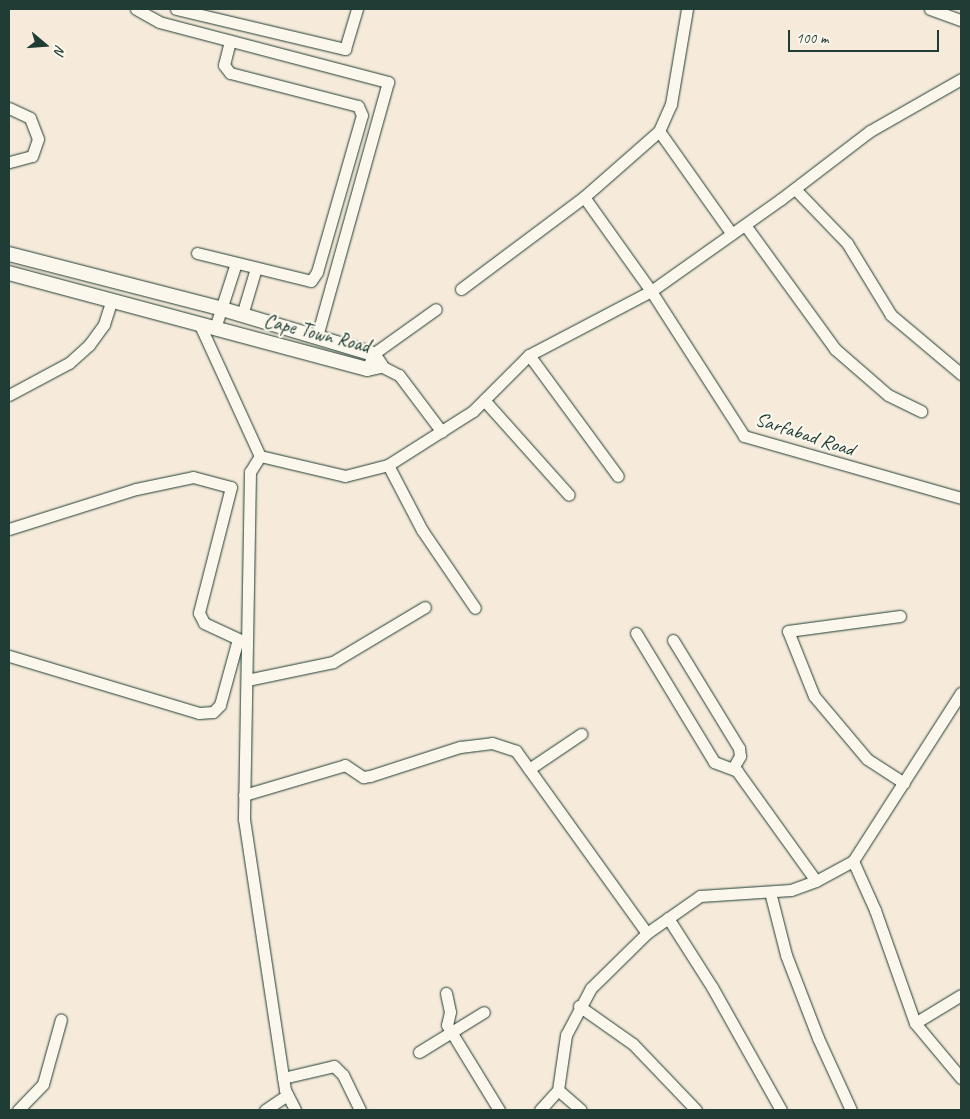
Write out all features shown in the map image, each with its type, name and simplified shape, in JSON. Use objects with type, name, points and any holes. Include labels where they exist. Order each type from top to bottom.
[{"type":"street","points":[[136,9],[159,22],[388,82],[318,338]]},
{"type":"street","points":[[176,9],[226,23],[345,49],[357,9]]},
{"type":"street","points":[[461,290],[584,197],[659,131],[671,104],[687,9]]},
{"type":"street","points":[[930,9],[961,20]]},
{"type":"street","points":[[197,252],[306,282],[315,278],[362,111],[358,106],[230,73],[224,65],[230,41]]},
{"type":"street","points":[[260,456],[345,476],[388,465],[442,432],[484,400],[529,355],[651,291],[795,189],[870,131],[961,79]]},
{"type":"street","points":[[9,108],[30,118],[38,138],[32,156],[9,162]]},
{"type":"street","points":[[659,131],[732,234]]},
{"type":"street","points":[[795,189],[847,243],[891,315],[961,374]]},
{"type":"street","name":"Sarfabad Road","points":[[584,197],[651,291],[744,436],[961,498]]},
{"type":"street","points":[[745,225],[835,349],[888,395],[921,411]]},
{"type":"street","name":"Cape Town Road","points":[[9,254],[221,309],[374,354],[382,366],[368,369],[9,273]]},
{"type":"street","points":[[215,328],[236,263]]},
{"type":"street","points":[[242,315],[256,268]]},
{"type":"street","points":[[9,395],[69,363],[89,345],[104,324],[112,299]]},
{"type":"street","points":[[368,369],[374,354],[436,309]]},
{"type":"street","points":[[199,323],[260,456]]},
{"type":"street","points":[[529,355],[618,476]]},
{"type":"street","points":[[382,366],[400,375],[442,432]]},
{"type":"street","points":[[484,400],[569,495]]},
{"type":"street","points":[[260,456],[250,472],[244,819],[283,1078],[287,1095],[295,1110]]},
{"type":"street","points":[[388,465],[422,530],[475,608]]},
{"type":"street","points":[[9,529],[136,489],[193,477],[231,487],[199,613],[204,623],[238,639],[220,705],[212,712],[200,713],[9,656]]},
{"type":"street","points":[[247,680],[333,662],[425,607]]},
{"type":"street","points":[[900,616],[788,631],[814,696],[867,759],[904,783]]},
{"type":"street","points":[[636,633],[714,762],[733,768],[816,881]]},
{"type":"street","points":[[673,640],[739,748],[740,756],[733,768]]},
{"type":"street","points":[[540,1110],[558,1090],[566,1035],[579,1006],[591,988],[647,933],[700,896],[791,890],[816,881],[852,861],[961,693]]},
{"type":"street","points":[[529,770],[581,734]]},
{"type":"street","points":[[244,795],[345,765],[363,777],[370,776],[460,747],[492,743],[516,752],[647,933]]},
{"type":"street","points":[[852,861],[875,910],[914,1023],[961,1078]]},
{"type":"street","points":[[770,892],[786,955],[818,1038],[851,1110]]},
{"type":"street","points":[[668,918],[712,988],[781,1110]]},
{"type":"street","points":[[446,993],[450,1012],[447,1025],[499,1110]]},
{"type":"street","points":[[914,1023],[961,995]]},
{"type":"street","points":[[579,1006],[633,1044],[696,1110]]},
{"type":"street","points":[[419,1052],[484,1012]]},
{"type":"street","points":[[18,1110],[43,1084],[61,1020]]},
{"type":"street","points":[[283,1078],[334,1066],[343,1075],[360,1110]]},
{"type":"street","points":[[558,1090],[581,1110]]},
{"type":"street","points":[[265,1110],[287,1095]]}]
